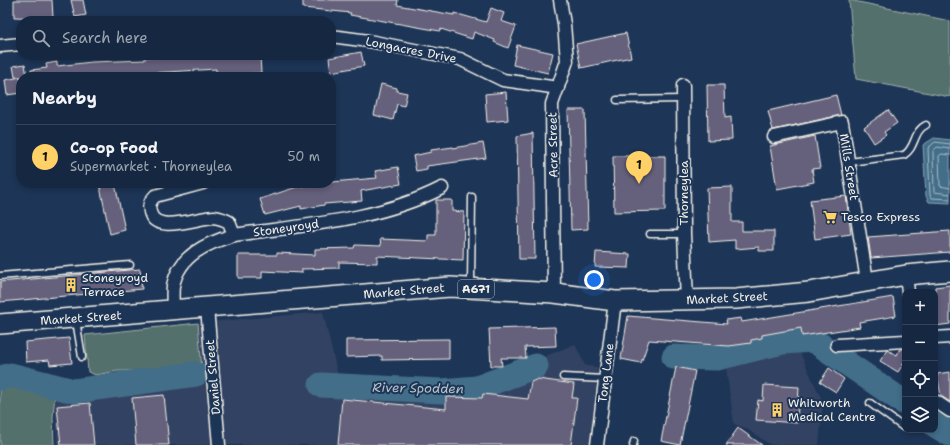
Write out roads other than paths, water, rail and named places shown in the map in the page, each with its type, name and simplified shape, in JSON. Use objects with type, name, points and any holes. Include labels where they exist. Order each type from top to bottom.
[{"type":"main road","name":"Market Street","points":[[0,324],[76,319],[450,287],[554,293],[615,301],[736,299],[809,292],[867,282],[907,284],[950,271]]},
{"type":"street","name":"Acre Street","points":[[554,293],[552,104],[567,61],[564,24],[560,0]]},
{"type":"street","name":"Longacres Drive","points":[[336,37],[369,41],[460,59],[503,80],[558,88]]},
{"type":"street","points":[[0,46],[16,44]]},
{"type":"street","name":"Thorneylea","points":[[683,85],[684,234],[687,300]]},
{"type":"street","name":"Mills Street","points":[[774,137],[842,122],[867,282]]},
{"type":"street","points":[[185,188],[155,196],[150,200],[149,206],[152,219],[156,222],[168,224],[213,217],[222,218],[229,222],[234,235]]},
{"type":"street","name":"Stoneyroyd","points":[[173,311],[173,287],[181,266],[197,251],[216,241],[234,235],[362,217],[429,195],[442,188]]},
{"type":"street","name":"Tong Lane","points":[[597,445],[615,301]]},
{"type":"street","name":"Daniel Street","points":[[208,308],[219,445]]},
{"type":"street","points":[[938,338],[950,336]]},
{"type":"street","points":[[837,345],[902,342]]},
{"type":"street","points":[[938,403],[950,411]]},
{"type":"lane","points":[[617,100],[683,99]]},
{"type":"lane","points":[[848,162],[904,155],[909,152],[918,131],[926,125]]},
{"type":"lane","points":[[471,289],[472,197]]},
{"type":"lane","points":[[650,234],[684,234]]},
{"type":"lane","points":[[0,276],[130,265]]},
{"type":"lane","points":[[76,319],[82,357]]},
{"type":"lane","points":[[563,376],[605,379]]},
{"type":"lane","points":[[870,403],[902,426]]},
{"type":"water","points":[[934,138],[950,140],[950,203],[929,202],[926,196],[923,145]]},
{"type":"waterway","name":"River Spodden","points":[[674,357],[717,358],[782,342],[813,340],[902,401]]},
{"type":"waterway","name":"River Spodden","points":[[321,385],[442,391],[477,388],[536,366]]},
{"type":"waterway","name":"River Spodden","points":[[0,378],[11,375],[74,391],[196,374]]},
{"type":"waterway","name":"River Spodden","points":[[938,427],[950,434]]},
{"type":"place","name":"Co-op Food","points":[[639,184]]},
{"type":"place","name":"Tesco Express","points":[[830,217]]},
{"type":"place","name":"Stoneyroyd Terrace","points":[[71,285]]},
{"type":"place","name":"Whitworth Medical Centre","points":[[777,410]]}]
